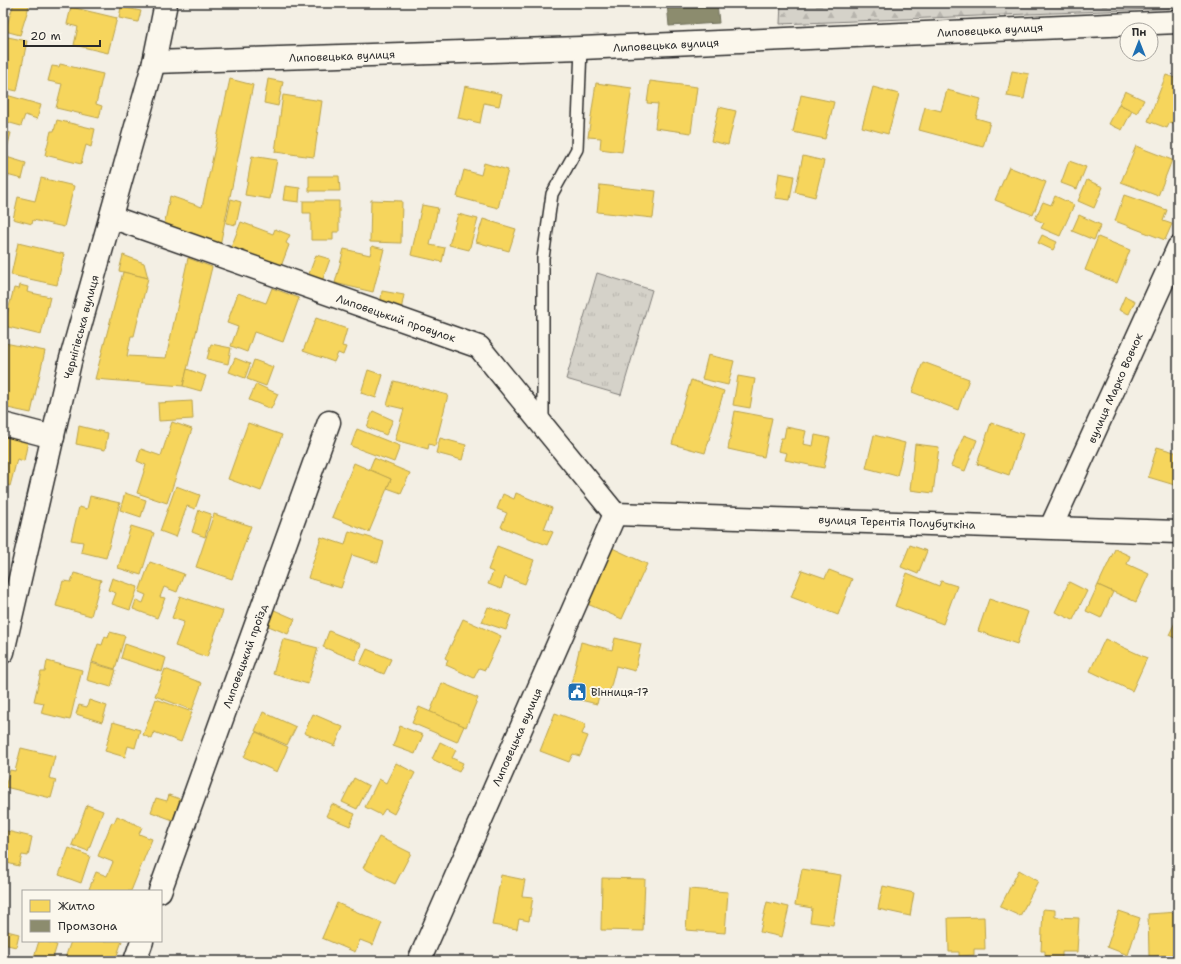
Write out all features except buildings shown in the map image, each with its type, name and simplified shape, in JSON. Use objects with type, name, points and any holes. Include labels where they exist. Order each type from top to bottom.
[{"type":"street","name":"Чернігівська вулиця","points":[[3,652],[70,362],[154,62],[166,3]]},
{"type":"street","name":"Липовецька вулиця","points":[[154,62],[581,48],[1178,22]]},
{"type":"street","name":"Липовецький провулок","points":[[111,217],[479,347],[615,514]]},
{"type":"street","name":"вулиця Марко Вовчок","points":[[1051,527],[1178,248]]},
{"type":"street","name":"Липовецький проїзд","points":[[160,890],[329,422]]},
{"type":"street","points":[[3,424],[53,437]]},
{"type":"street","name":"Липовецька вулиця","points":[[419,961],[615,514]]},
{"type":"street","name":"вулиця Терентія Полубуткіна","points":[[615,514],[1178,532]]},
{"type":"street","points":[[135,961],[142,942]]},
{"type":"lane","points":[[543,425],[543,258],[552,194],[577,149],[581,48]]},
{"type":"green space","points":[[781,3],[1178,3],[1178,8],[780,24]]},
{"type":"green space","points":[[597,273],[652,290],[621,395],[566,379]]},
{"type":"place","name":"Вінниця-17","points":[[577,692]]}]
